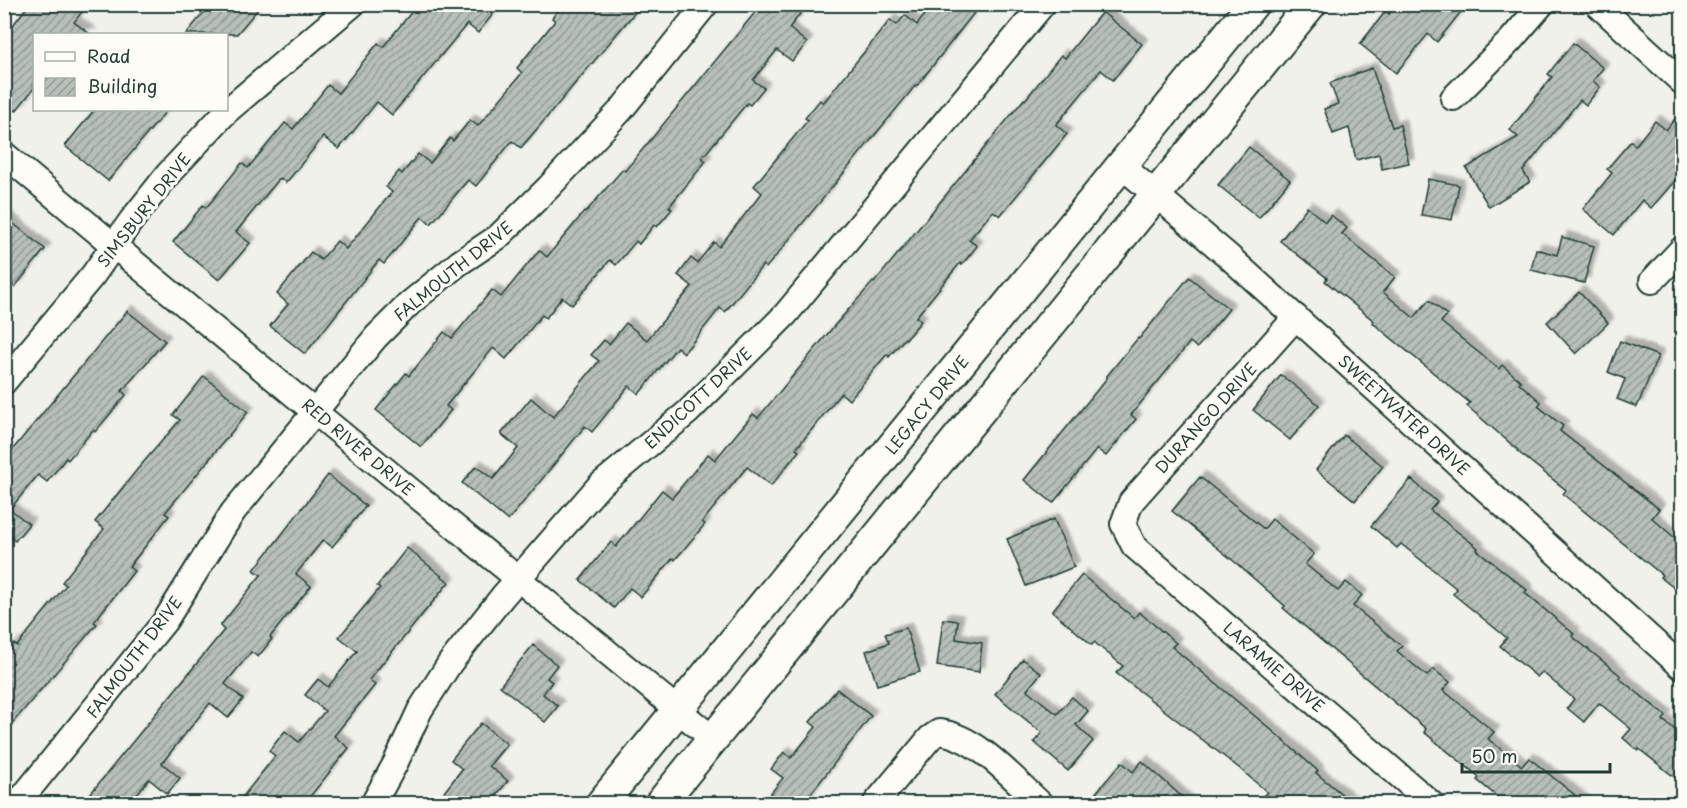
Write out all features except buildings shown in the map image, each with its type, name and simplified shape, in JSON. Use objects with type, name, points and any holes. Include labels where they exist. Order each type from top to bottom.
[{"type":"main road","name":"LEGACY DRIVE","points":[[601,804],[1253,4]]},
{"type":"main road","points":[[660,804],[1311,4]]},
{"type":"street","name":"SIMSBURY DRIVE","points":[[228,110],[352,4]]},
{"type":"street","name":"FALMOUTH DRIVE","points":[[16,804],[165,621],[233,512],[376,337],[410,303],[459,264],[498,237],[548,188],[621,110],[706,4]]},
{"type":"street","name":"ENDICOTT DRIVE","points":[[373,804],[420,710],[450,663],[517,580],[599,486],[688,412],[785,315],[1042,4]]},
{"type":"street","points":[[1453,98],[1510,41],[1542,4]]},
{"type":"street","points":[[1597,4],[1683,82]]},
{"type":"street","name":"SIMSBURY DRIVE","points":[[4,382],[93,275],[169,173],[227,111]]},
{"type":"street","name":"RED RIVER DRIVE","points":[[4,154],[517,580],[614,656],[712,738]]},
{"type":"street","name":"SWEETWATER DRIVE","points":[[1122,165],[1296,317],[1683,667]]},
{"type":"street","points":[[1652,281],[1683,249]]},
{"type":"street","name":"DURANGO DRIVE","points":[[1123,524],[1131,502],[1296,317]]},
{"type":"street","name":"LARAMIE DRIVE","points":[[1123,524],[1134,546],[1432,804]]},
{"type":"street","points":[[875,804],[930,738],[939,732],[949,733],[966,740],[1041,804]]}]
